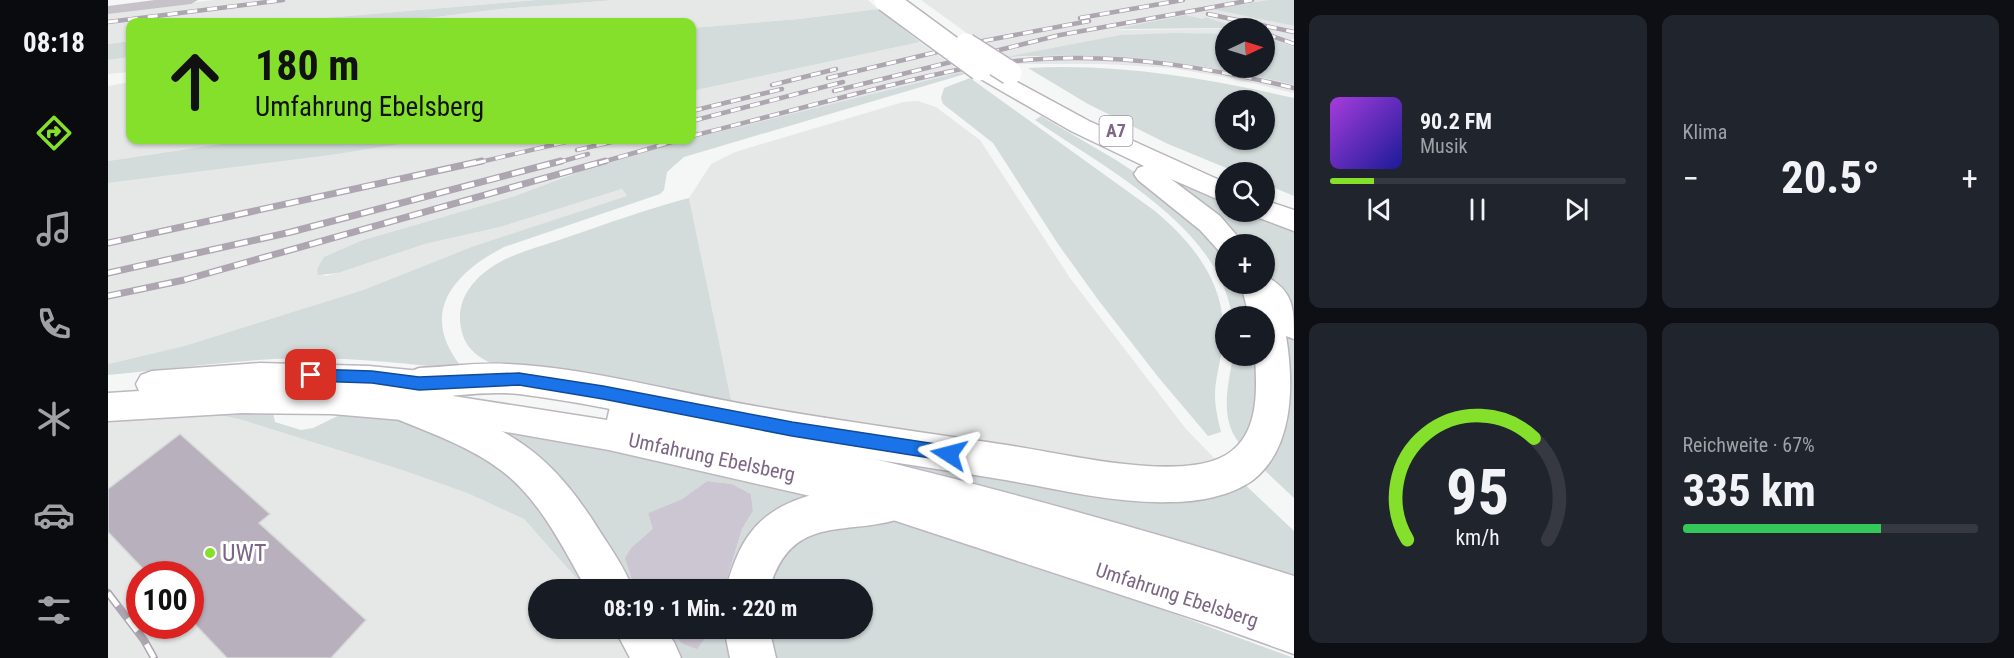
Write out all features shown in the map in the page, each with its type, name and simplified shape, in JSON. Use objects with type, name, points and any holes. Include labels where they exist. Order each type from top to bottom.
[{"type":"highway","name":"A7","points":[[886,0],[939,41],[1000,74],[1215,176]]},
{"type":"highway","name":"A7","points":[[905,0],[1000,74],[1080,126],[1215,189]]},
{"type":"highway","points":[[1080,126],[1180,197],[1220,234]]},
{"type":"highway","points":[[1275,201],[1294,209]]},
{"type":"highway","points":[[1275,213],[1294,221]]},
{"type":"highway","points":[[416,396],[519,379],[603,392],[792,429],[1160,484],[1206,480],[1239,465],[1262,445],[1269,427],[1274,384],[1269,331],[1260,294]]},
{"type":"highway","points":[[1267,294],[1294,326]]},
{"type":"highway","points":[[416,396],[518,460],[550,493],[605,579]]},
{"type":"highway","points":[[751,579],[759,558],[773,537],[792,522],[812,513],[836,507],[893,503]]},
{"type":"highway","points":[[644,639],[658,658]]},
{"type":"highway","points":[[749,639],[753,658]]},
{"type":"main road","name":"Umfahrung Ebelsberg","points":[[108,388],[278,375],[372,377],[416,396],[472,412],[617,437],[841,486],[1216,606],[1294,634]]},
{"type":"main road","name":"Umfahrung Ebelsberg","points":[[108,407],[177,402],[297,399],[365,402],[416,396],[618,416],[845,465],[1077,528],[1294,596]]},
{"type":"street","points":[[108,10],[191,0]]},
{"type":"shaded area","points":[[213,0],[536,0],[325,18],[126,18],[126,42],[108,44],[108,13]]},
{"type":"shaded area","points":[[536,0],[615,0],[501,9],[428,18],[325,18]]},
{"type":"shaded area","points":[[615,0],[868,0],[878,9],[799,19],[696,28],[696,18],[428,18],[501,9]]},
{"type":"shaded area","points":[[921,0],[1268,0],[1214,9],[1256,18],[1215,18],[1215,20],[1185,15],[1116,30],[1215,29],[1215,34],[1120,35],[1012,57],[1081,55],[1168,60],[1215,67],[1215,75],[1171,68],[1105,64],[1017,64],[968,34]]},
{"type":"shaded area","points":[[1268,0],[1294,0],[1294,26],[1275,22],[1275,18],[1255,18],[1212,9]]},
{"type":"shaded area","points":[[878,9],[920,42],[696,90],[696,28],[799,19]]},
{"type":"shaded area","points":[[1185,15],[1215,20],[1215,28],[1116,29]]},
{"type":"shaded area","points":[[1275,22],[1294,26],[1294,39],[1291,39],[1294,47],[1275,40]]},
{"type":"shaded area","points":[[1215,34],[1215,69],[1115,57],[1006,57],[1120,35]]},
{"type":"shaded area","points":[[1275,40],[1294,47],[1294,85],[1262,78],[1275,78]]},
{"type":"shaded area","points":[[126,42],[126,58],[108,60],[108,44]]},
{"type":"shaded area","points":[[920,42],[961,72],[696,138],[696,90]]},
{"type":"shaded area","points":[[126,58],[126,72],[108,74],[108,60]]},
{"type":"shaded area","points":[[1028,68],[1128,70],[1195,78],[1256,90],[1215,90],[1215,150],[1275,150],[1275,94],[1294,98],[1294,196],[1275,188],[1275,162],[1215,163],[1168,144],[1088,104]]},
{"type":"shaded area","points":[[961,72],[965,74],[684,157],[667,172],[664,190],[660,194],[504,247],[485,258],[468,270],[455,284],[446,299],[442,315],[443,332],[450,350],[464,370],[364,360],[304,358],[231,362],[108,375],[108,364],[184,346],[363,290],[474,246],[627,196],[622,189],[500,227],[425,244],[338,273],[318,275],[317,269],[324,257],[363,240],[515,196],[592,167],[673,144],[696,144],[696,138]]},
{"type":"shaded area","points":[[970,78],[1155,211],[1183,237],[1205,267],[1220,301],[1221,306],[1215,306],[1215,366],[1219,366],[1215,395],[1221,432],[1208,436],[1159,378],[1058,244],[993,143],[943,104],[941,98],[944,88]]},
{"type":"shaded area","points":[[1230,78],[1266,78],[1294,85],[1294,93]]},
{"type":"shaded area","points":[[126,83],[126,144],[221,144],[108,161],[108,86]]},
{"type":"shaded area","points":[[918,101],[936,107],[980,140],[1070,278],[1186,429],[1217,461],[1176,472],[733,409],[689,198],[711,164],[735,152],[903,102]]},
{"type":"shaded area","points":[[1041,116],[1116,160],[1166,193],[1215,242],[1215,271],[1205,254],[1182,227],[1154,202],[1124,179],[1035,120]]},
{"type":"shaded area","points":[[221,144],[401,144],[108,183],[108,161]]},
{"type":"shaded area","points":[[401,144],[675,144],[592,167],[515,196],[363,240],[324,260],[317,269],[325,276],[338,273],[425,244],[500,227],[622,189],[628,197],[474,246],[363,290],[184,346],[108,364],[108,183]]},
{"type":"shaded area","points":[[1151,169],[1215,198],[1215,222],[1273,222],[1294,230],[1294,314],[1275,288],[1275,234],[1227,234]]},
{"type":"shaded area","points":[[689,198],[733,409],[501,367],[475,353],[466,342],[460,319],[462,302],[475,281],[498,263],[526,251]]},
{"type":"shaded area","points":[[1225,294],[1248,294],[1252,306],[1229,306]]},
{"type":"shaded area","points":[[1283,324],[1294,341],[1294,498],[1260,466]]},
{"type":"shaded area","points":[[1231,366],[1263,366],[1265,387],[1243,447],[1230,427],[1227,392]]},
{"type":"shaded area","points":[[272,408],[275,422],[301,430],[313,428],[348,411],[394,417],[507,465],[593,579],[577,579],[524,519],[467,493],[402,470],[239,419],[203,412]]},
{"type":"shaded area","points":[[203,412],[239,419],[402,470],[467,493],[524,519],[577,579],[528,579],[528,639],[619,639],[632,658],[108,658],[108,415]]},
{"type":"shaded area","points":[[440,414],[823,490],[747,579],[727,579],[742,529],[753,511],[751,494],[732,484],[707,481],[682,499],[648,513],[654,529],[632,547],[632,579],[621,579],[589,524]]},
{"type":"shaded area","points":[[734,429],[1239,479],[1294,531],[1294,583]]},
{"type":"shaded area","points":[[707,481],[732,484],[751,494],[753,511],[742,529],[727,579],[632,579],[625,558],[632,547],[653,529],[648,513],[682,499]]},
{"type":"shaded area","points":[[877,518],[917,526],[1028,560],[1294,658],[768,658],[763,639],[873,639],[873,579],[767,579],[799,530]]},
{"type":"shaded area","points":[[663,639],[678,639],[683,644],[698,639],[739,639],[743,658],[679,658]]},
{"type":"shaded area","points":[[678,639],[704,639],[697,649],[683,644]]},
{"type":"building","name":"UWT","points":[[180,434],[270,514],[259,523],[366,620],[331,658],[227,658],[204,634],[204,561],[136,561],[108,532],[108,489]]},
{"type":"railway","points":[[140,18],[283,0]]},
{"type":"railway","points":[[1080,18],[1183,0]]},
{"type":"railway","points":[[834,91],[1060,35],[1252,0]]},
{"type":"railway","points":[[1208,14],[1294,32]]},
{"type":"railway","points":[[108,22],[126,20]]},
{"type":"railway","points":[[828,78],[983,41],[1089,21]]},
{"type":"railway","points":[[1275,37],[1294,44]]},
{"type":"railway","points":[[696,135],[927,76],[973,67],[1042,59],[1106,59],[1169,64],[1232,74],[1294,88]]},
{"type":"railway","points":[[772,85],[836,69]]},
{"type":"railway","points":[[696,120],[843,82]]},
{"type":"railway","points":[[696,110],[782,89]]},
{"type":"railway","points":[[476,163],[557,144]]},
{"type":"railway","points":[[577,150],[603,144]]},
{"type":"railway","points":[[599,163],[665,144]]},
{"type":"railway","points":[[556,163],[588,154]]},
{"type":"railway","points":[[108,243],[482,161]]},
{"type":"railway","points":[[108,273],[291,232],[561,161]]},
{"type":"railway","points":[[108,296],[184,280],[605,161]]},
{"type":"railway","points":[[108,593],[144,640],[154,658]]},
{"type":"place","name":"UWT","points":[[210,553]]},
{"type":"route","points":[[311,375],[372,377],[419,383],[519,379],[603,392],[792,429],[949,454]]}]
